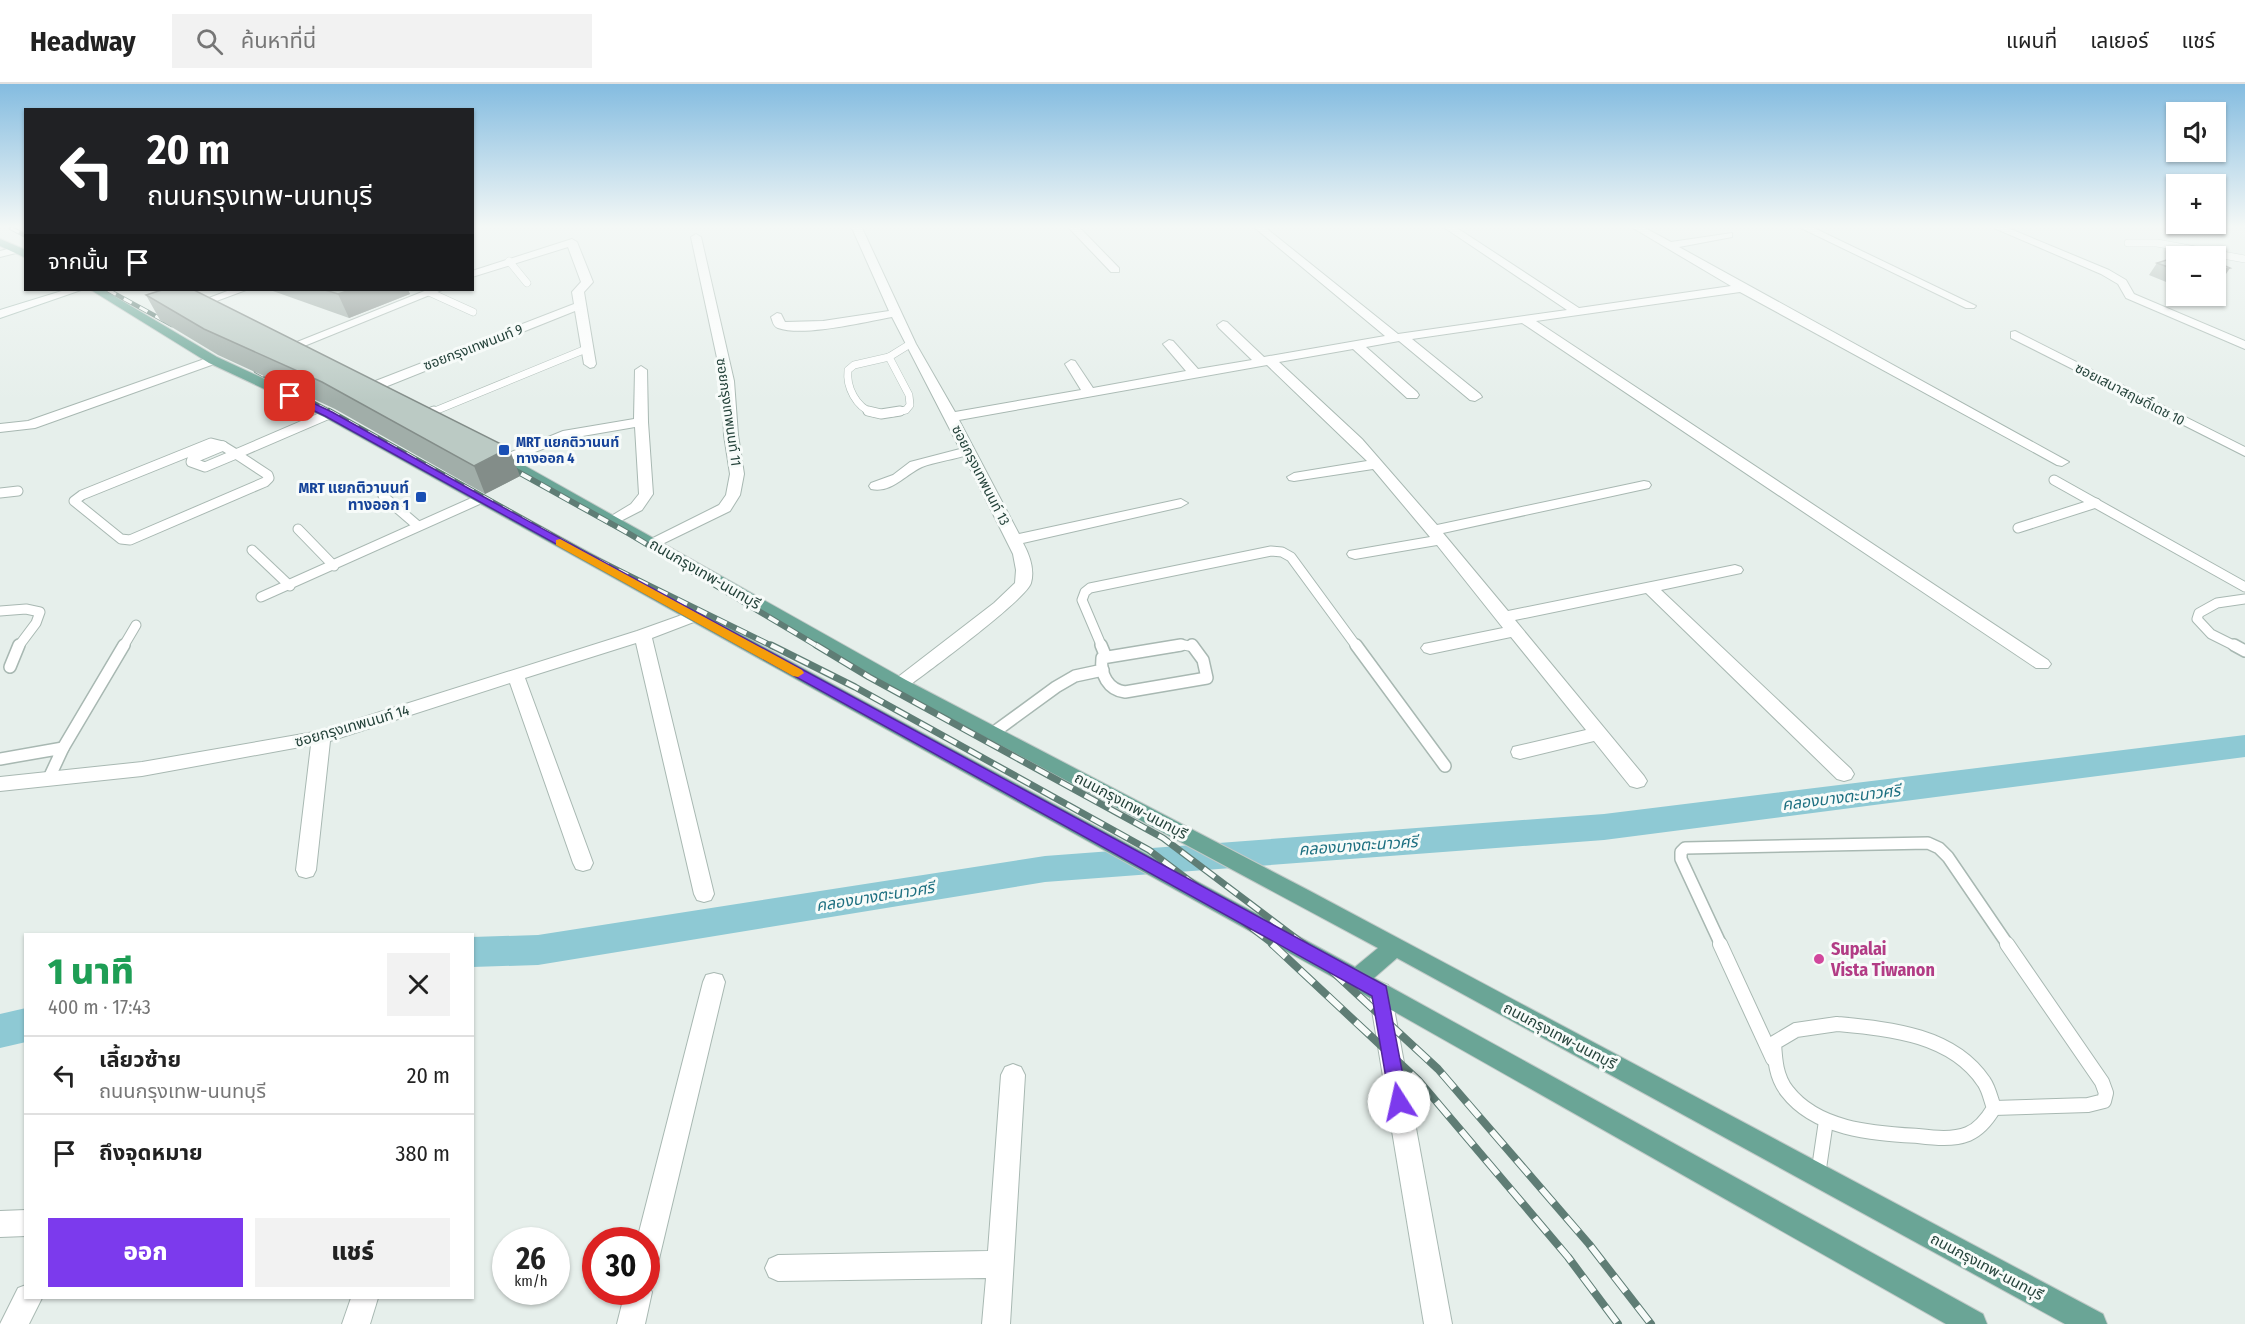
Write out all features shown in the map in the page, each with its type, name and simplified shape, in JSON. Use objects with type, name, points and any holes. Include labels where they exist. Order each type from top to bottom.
[{"type":"main road","points":[[99,291],[213,360],[329,414],[693,616],[1192,887],[1973,1324]]},
{"type":"main road","points":[[194,302],[219,314]]},
{"type":"main road","points":[[283,345],[307,358]]},
{"type":"main road","points":[[360,387],[384,399]]},
{"type":"main road","points":[[416,415],[439,426]]},
{"type":"main road","name":"ถนนกรุงเทพ-นนทบุรี","points":[[483,448],[900,684],[1395,947],[2093,1324]]},
{"type":"main road","points":[[1357,979],[1395,947]]},
{"type":"street","points":[[584,286],[578,292],[590,364]]},
{"type":"street","name":"ซอยกรุงเทพนนท์ 11","points":[[654,543],[724,508],[734,495],[737,474],[731,435],[728,381],[707,286]]},
{"type":"street","name":"ซอยกรุงเทพนนท์ 13","points":[[883,286],[910,344],[951,417],[1021,554],[1024,570],[1023,584],[1000,607],[900,684]]},
{"type":"street","points":[[1333,286],[1475,397]]},
{"type":"street","points":[[1538,286],[1575,310]]},
{"type":"street","points":[[1738,286],[2062,462]]},
{"type":"street","points":[[1928,286],[1970,306]]},
{"type":"street","points":[[2124,286],[2130,296],[2245,345]]},
{"type":"street","points":[[951,417],[1398,337],[1575,310],[1660,302],[1742,288]]},
{"type":"street","points":[[2,311],[72,291]]},
{"type":"street","points":[[194,302],[236,291]]},
{"type":"street","points":[[283,345],[432,291]]},
{"type":"street","name":"ซอยกรุงเทพนนท์ 9","points":[[360,387],[581,305]]},
{"type":"street","points":[[777,317],[780,325],[792,327],[823,325],[896,314]]},
{"type":"street","points":[[1524,319],[2042,664]]},
{"type":"street","points":[[1223,325],[1377,464],[1637,782]]},
{"type":"street","name":"ซอยเสนาสฤษดิ์เดช 10","points":[[2015,335],[2245,452]]},
{"type":"street","points":[[1169,344],[1194,374]]},
{"type":"street","points":[[1356,345],[1412,395]]},
{"type":"street","points":[[0,428],[30,426],[213,360]]},
{"type":"street","points":[[1071,364],[1089,392]]},
{"type":"street","points":[[611,521],[637,507],[644,501],[646,494],[641,422],[641,370]]},
{"type":"street","points":[[504,460],[568,434],[641,422]]},
{"type":"street","points":[[876,486],[898,478],[915,465],[967,451]]},
{"type":"street","points":[[1294,477],[1377,464]]},
{"type":"street","points":[[1355,554],[1644,485]]},
{"type":"street","points":[[1014,540],[1181,503]]},
{"type":"street","points":[[1503,617],[1735,570]]},
{"type":"street","points":[[1649,587],[1844,774]]},
{"type":"street","name":"ซอยกรุงเทพนนท์ 14","points":[[0,784],[142,769],[321,737],[693,616]]},
{"type":"street","points":[[1430,648],[1515,631]]},
{"type":"street","points":[[643,634],[704,894]]},
{"type":"street","points":[[515,674],[583,863]]},
{"type":"street","points":[[1520,752],[1598,734]]},
{"type":"street","points":[[306,870],[321,737]]},
{"type":"street","points":[[654,1227],[714,982]]},
{"type":"street","points":[[1380,992],[1438,1324]]},
{"type":"street","points":[[996,1324],[1013,1075]]},
{"type":"street","points":[[0,1224],[24,1223]]},
{"type":"street","points":[[778,1268],[1000,1264]]},
{"type":"street","points":[[14,1324],[27,1299]]},
{"type":"street","points":[[356,1324],[365,1299]]},
{"type":"street","points":[[630,1324],[635,1305]]},
{"type":"lane","points":[[432,291],[473,312]]},
{"type":"lane","points":[[889,357],[909,396],[910,405],[906,410],[891,413],[865,411],[858,406],[851,390],[847,377],[848,370],[854,365],[889,357],[910,344]]},
{"type":"lane","points":[[416,415],[586,349]]},
{"type":"lane","points":[[222,446],[190,460],[203,467],[329,414]]},
{"type":"lane","points":[[211,443],[236,454],[268,475],[268,480],[130,540],[121,539],[74,501],[82,495],[211,443]]},
{"type":"lane","points":[[2054,480],[2245,587]]},
{"type":"lane","points":[[0,493],[18,491]]},
{"type":"lane","points":[[383,496],[418,526]]},
{"type":"lane","points":[[261,597],[290,586],[480,499]]},
{"type":"lane","points":[[2018,528],[2096,503]]},
{"type":"lane","points":[[298,529],[334,566]]},
{"type":"lane","points":[[252,550],[290,586]]},
{"type":"lane","points":[[1106,657],[1082,600],[1085,592],[1090,588],[1253,554],[1282,552],[1291,557],[1445,766]]},
{"type":"lane","points":[[2245,599],[2217,603],[2199,613],[2197,619],[2202,627],[2217,638],[2245,651]]},
{"type":"lane","points":[[0,611],[26,609],[40,612],[36,623],[20,643],[10,667]]},
{"type":"lane","points":[[49,778],[63,748],[136,625]]},
{"type":"lane","points":[[1192,645],[1197,649],[1208,676],[1198,681],[1119,693],[1110,688],[1103,670],[1101,659],[1106,657],[1192,645]]},
{"type":"lane","points":[[993,733],[1056,687],[1075,676],[1103,670]]},
{"type":"lane","points":[[0,759],[63,748]]},
{"type":"lane","points":[[1773,1059],[1774,1042],[1784,1033],[1809,1025],[1837,1024],[1906,1032],[1938,1044],[1963,1059],[1978,1074],[1990,1091],[1994,1108],[1986,1121],[1971,1133],[1942,1138],[1886,1135],[1826,1121],[1806,1111],[1792,1099],[1781,1080],[1681,859],[1681,852],[1685,848],[1695,846],[1929,843],[1948,856],[1973,891],[2103,1082],[2106,1093],[2104,1101],[2088,1105],[1994,1108]]},
{"type":"lane","points":[[1818,1176],[1826,1121]]},
{"type":"building","points":[[159,291],[196,291],[509,448],[474,466],[322,382],[204,329],[146,295]]},
{"type":"building","points":[[328,291],[347,291],[338,294]]},
{"type":"waterway","name":"คลองบางตะนาวศรี","points":[[474,952],[538,950],[1045,869],[1604,827],[2245,746]]},
{"type":"waterway","name":"คลองบางตะนาวศรี","points":[[0,1031],[24,1025]]},
{"type":"railway","points":[[110,291],[172,325]]},
{"type":"railway","points":[[256,371],[332,413]]},
{"type":"railway","points":[[329,411],[589,556],[774,647]]},
{"type":"railway","points":[[502,463],[628,533],[819,647]]},
{"type":"railway","points":[[771,645],[855,687],[1149,850],[1274,945]]},
{"type":"railway","points":[[816,645],[869,677],[1163,838],[1305,945]]},
{"type":"railway","points":[[1272,944],[1419,1081],[1568,1257],[1618,1324]]},
{"type":"railway","points":[[1303,944],[1438,1069],[1589,1244],[1651,1324]]},
{"type":"slow traffic","points":[[560,543],[798,673]]},
{"type":"place","name":"MRT แยกติวานนท์ ทางออก 4","points":[[504,450]]},
{"type":"place","name":"MRT แยกติวานนท์ ทางออก 1","points":[[421,497]]},
{"type":"place","name":"Supalai Vista Tiwanon","points":[[1819,959]]},
{"type":"route","points":[[290,396],[329,414],[448,479],[480,499],[1380,992],[1399,1102]]}]
